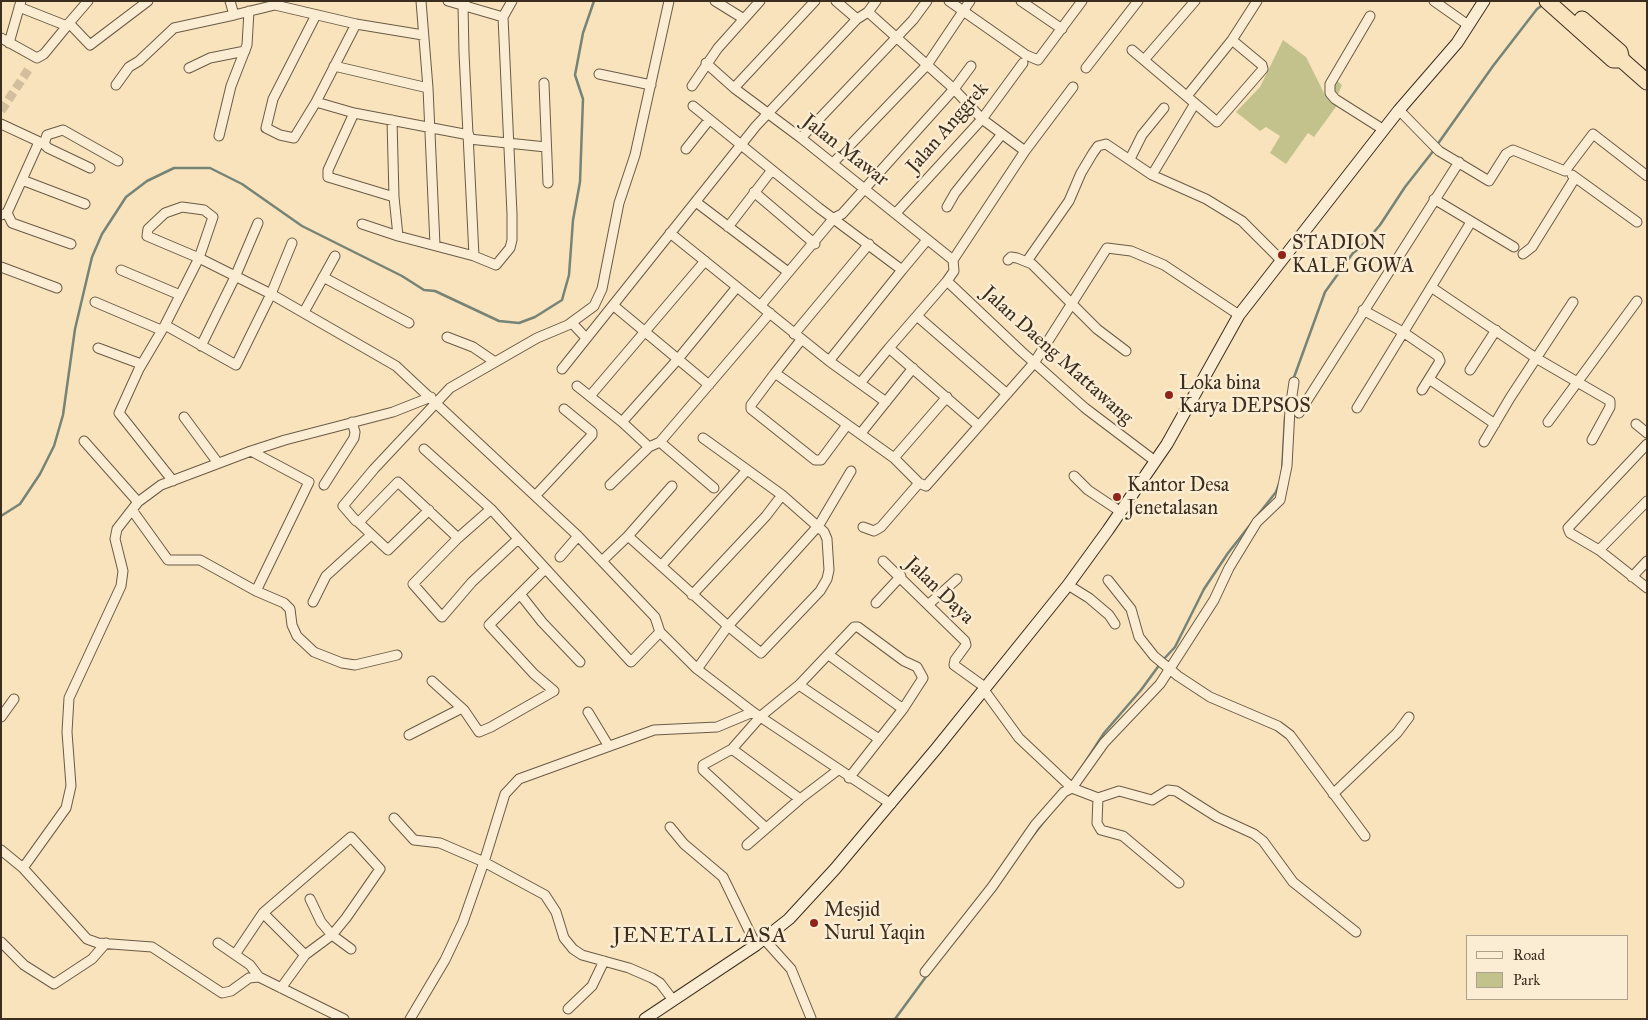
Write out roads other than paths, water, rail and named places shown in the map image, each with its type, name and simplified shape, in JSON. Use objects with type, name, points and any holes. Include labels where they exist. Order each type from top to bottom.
[{"type":"highway","points":[[1552,2],[1620,52],[1622,60],[1647,82]]},
{"type":"street","points":[[88,1],[69,22],[90,45],[148,1]]},
{"type":"street","points":[[230,1],[234,15]]},
{"type":"street","points":[[421,1],[428,88],[435,245]]},
{"type":"street","points":[[448,1],[464,3],[503,17]]},
{"type":"street","points":[[362,224],[398,236],[474,256],[498,265],[512,240],[503,17],[512,1]]},
{"type":"street","points":[[429,510],[388,550],[343,508],[344,503],[434,400],[450,388],[537,338],[572,322],[594,306],[602,289],[617,213],[635,155],[669,1]]},
{"type":"street","points":[[715,1],[744,19]]},
{"type":"street","points":[[692,86],[706,64],[760,1]]},
{"type":"street","points":[[734,88],[815,1]]},
{"type":"street","points":[[836,1],[857,19]]},
{"type":"street","points":[[562,369],[768,113],[857,19],[868,12],[876,1]]},
{"type":"street","points":[[801,138],[896,38],[927,1]]},
{"type":"street","points":[[949,1],[1034,60],[1042,56],[1082,1]]},
{"type":"street","points":[[832,163],[927,65],[970,1]]},
{"type":"street","points":[[1022,1],[1062,29]]},
{"type":"street","points":[[1086,68],[1138,1]]},
{"type":"street","points":[[1144,60],[1194,1]]},
{"type":"street","points":[[1187,96],[1232,40],[1257,1]]},
{"type":"street","points":[[1434,1],[1468,25]]},
{"type":"street","points":[[645,1019],[760,942],[789,919],[891,804],[1068,585],[1121,512],[1181,420],[1239,314],[1399,110],[1436,69],[1484,1]]},
{"type":"street","points":[[116,85],[129,67],[139,61],[174,28],[234,15],[274,3],[356,24],[424,35]]},
{"type":"street","points":[[464,3],[474,256]]},
{"type":"street","points":[[30,67],[37,58],[44,54],[67,26],[20,4],[5,40],[37,58]]},
{"type":"street","points":[[220,136],[232,86],[245,51],[249,11]]},
{"type":"street","points":[[868,12],[954,89],[982,119],[1025,151]]},
{"type":"street","points":[[316,15],[273,99],[266,128],[280,135],[294,138],[316,102],[356,24]]},
{"type":"street","points":[[1370,16],[1330,84],[1330,93],[1335,99],[1384,130]]},
{"type":"street","points":[[1132,50],[1187,96],[1194,105],[1217,122],[1262,72],[1262,65],[1232,40]]},
{"type":"street","points":[[189,68],[210,58],[245,51]]},
{"type":"street","name":"Jalan Anggrek","points":[[896,213],[982,119],[1023,63]]},
{"type":"street","name":"Jalan Mawar","points":[[706,64],[953,260]]},
{"type":"street","points":[[334,66],[428,88]]},
{"type":"street","points":[[761,305],[834,218],[842,214],[954,89],[970,66]]},
{"type":"street","points":[[599,74],[651,85]]},
{"type":"street","points":[[544,83],[548,184]]},
{"type":"street","points":[[861,382],[947,281],[954,271],[953,260],[1025,151],[1073,88]]},
{"type":"street","points":[[316,102],[354,113],[469,137],[546,147]]},
{"type":"street","points":[[1152,176],[1194,105]]},
{"type":"street","points":[[693,106],[772,170],[902,270]]},
{"type":"street","points":[[1130,159],[1142,135],[1164,108]]},
{"type":"street","points":[[1399,110],[1436,148],[1489,181],[1506,154],[1516,150],[1565,171],[1637,222]]},
{"type":"street","points":[[354,113],[328,170],[328,177],[394,197]]},
{"type":"street","points":[[392,120],[394,197],[398,236]]},
{"type":"street","points":[[686,148],[709,120]]},
{"type":"street","points":[[1,124],[90,168]]},
{"type":"street","points":[[71,244],[12,222],[4,214],[42,143],[47,135],[63,130],[118,161]]},
{"type":"street","points":[[947,207],[955,193],[1002,134]]},
{"type":"street","points":[[1565,171],[1593,134],[1647,176]]},
{"type":"street","points":[[1027,261],[1069,201],[1081,173],[1098,146],[1110,146],[1152,176],[1206,199],[1242,221],[1281,260]]},
{"type":"street","points":[[1299,413],[1459,162]]},
{"type":"street","points":[[728,227],[772,170]]},
{"type":"street","points":[[1523,254],[1532,247],[1575,178]]},
{"type":"street","points":[[22,180],[85,204]]},
{"type":"street","points":[[754,192],[814,244]]},
{"type":"street","points":[[1434,199],[1514,247]]},
{"type":"street","points":[[696,202],[788,272]]},
{"type":"street","points":[[173,481],[120,416],[120,408],[141,364],[163,328],[199,258],[212,215],[204,210],[182,207],[164,213],[148,229],[147,236],[199,258],[271,294],[385,358],[434,400],[578,536],[655,616],[660,632],[697,669],[757,714],[849,778],[891,804]]},
{"type":"street","points":[[1357,408],[1471,222]]},
{"type":"street","points":[[201,346],[236,277],[258,223]]},
{"type":"street","points":[[670,233],[761,305],[798,337],[886,402]]},
{"type":"street","points":[[829,361],[927,240]]},
{"type":"street","points":[[95,302],[163,328],[236,365],[271,294],[292,243]]},
{"type":"street","points":[[847,425],[821,460],[816,460],[751,409],[750,405],[798,337],[869,244]]},
{"type":"street","points":[[775,372],[894,458],[922,486],[928,485],[1034,363],[1073,303],[1103,251],[1110,247],[1131,251],[1164,265],[1239,314]]},
{"type":"street","points":[[304,312],[335,256]]},
{"type":"street","points":[[1008,260],[1011,257],[1027,261],[1038,269],[1097,329],[1126,352]]},
{"type":"street","points":[[590,396],[705,261]]},
{"type":"street","points":[[1,268],[57,288]]},
{"type":"street","points":[[121,270],[180,295]]},
{"type":"street","points":[[324,277],[409,323]]},
{"type":"street","name":"Jalan Daeng Mattawang","points":[[947,281],[1034,363],[1110,429],[1155,461]]},
{"type":"street","points":[[1431,286],[1536,358],[1611,403],[1592,440]]},
{"type":"street","points":[[622,422],[678,359],[737,287]]},
{"type":"street","points":[[1548,422],[1637,301]]},
{"type":"street","points":[[1484,442],[1573,302]]},
{"type":"street","points":[[614,306],[709,385]]},
{"type":"street","points":[[1363,310],[1403,332],[1440,359],[1422,390]]},
{"type":"street","points":[[610,485],[649,447],[660,442],[770,313]]},
{"type":"street","points":[[917,316],[1007,394]]},
{"type":"street","points":[[572,322],[586,338]]},
{"type":"street","points":[[1470,370],[1496,330]]},
{"type":"street","points":[[447,337],[473,347],[495,362]]},
{"type":"street","points":[[98,348],[141,364]]},
{"type":"street","points":[[889,348],[947,396],[979,426]]},
{"type":"street","points":[[861,434],[913,368]]},
{"type":"street","points":[[1429,379],[1495,424]]},
{"type":"street","points":[[925,972],[992,887],[1034,825],[1064,792],[1072,788],[1104,743],[1160,684],[1167,666],[1214,600],[1229,568],[1257,522],[1280,500],[1288,458],[1290,409],[1294,382]]},
{"type":"street","points":[[577,386],[622,422],[649,447]]},
{"type":"street","points":[[894,458],[947,396]]},
{"type":"street","points":[[23,868],[66,808],[70,795],[67,714],[69,698],[121,586],[123,571],[115,534],[138,502],[162,485],[251,451],[434,400]]},
{"type":"street","points":[[536,495],[592,434],[564,409]]},
{"type":"street","points":[[184,417],[218,463]]},
{"type":"street","points":[[324,485],[354,438],[355,432],[352,422]]},
{"type":"street","points":[[1636,424],[1647,433]]},
{"type":"street","points":[[628,536],[692,595],[758,651],[764,652],[820,590],[828,579],[830,557],[828,539],[819,525],[782,494],[703,438]]},
{"type":"street","points":[[84,441],[138,502]]},
{"type":"street","points":[[660,442],[714,488]]},
{"type":"street","points":[[1647,444],[1568,528],[1570,533],[1599,550],[1647,588]]},
{"type":"street","points":[[424,449],[490,509],[631,662],[660,632]]},
{"type":"street","points":[[251,451],[309,482],[256,591]]},
{"type":"street","points":[[661,566],[747,470]]},
{"type":"street","points":[[697,669],[728,626],[819,525],[851,471]]},
{"type":"street","points":[[1074,476],[1088,490],[1121,512]]},
{"type":"street","points":[[357,521],[398,482],[458,538]]},
{"type":"street","points":[[863,527],[874,530],[881,527],[919,483]]},
{"type":"street","points":[[602,561],[628,536],[672,486]]},
{"type":"street","points":[[692,595],[766,516],[782,494]]},
{"type":"street","points":[[1599,550],[1647,501]]},
{"type":"street","points":[[490,509],[458,538],[413,584],[442,617],[472,582],[518,539]]},
{"type":"street","points":[[132,510],[168,560],[200,560],[256,591],[288,606],[297,636],[314,652],[342,663],[355,665],[398,655]]},
{"type":"street","points":[[312,602],[326,576],[371,535]]},
{"type":"street","points":[[560,556],[578,536]]},
{"type":"street","name":"Jalan Daya","points":[[883,561],[901,576],[966,643],[955,660],[954,665],[985,689]]},
{"type":"street","points":[[1632,577],[1647,561]]},
{"type":"street","points":[[432,681],[462,708],[470,717],[477,730],[483,731],[554,691],[534,674],[490,626],[546,569]]},
{"type":"street","points":[[876,602],[901,576]]},
{"type":"street","points":[[929,604],[958,579]]},
{"type":"street","points":[[1108,580],[1131,609],[1139,637],[1154,656],[1210,697],[1278,726],[1296,742],[1366,836]]},
{"type":"street","points":[[1068,585],[1080,590],[1109,615],[1115,624]]},
{"type":"street","points":[[520,594],[542,622],[580,662]]},
{"type":"street","points":[[410,1019],[445,960],[463,922],[505,794],[519,779],[608,745],[654,730],[716,727],[757,714],[798,685],[854,627],[858,627],[904,661],[918,667],[923,678],[903,709],[849,778]]},
{"type":"street","points":[[829,655],[903,709]]},
{"type":"street","points":[[798,685],[879,739]]},
{"type":"street","points":[[985,689],[1019,738],[1072,788],[1098,798],[1120,791],[1152,800],[1168,790],[1176,791],[1217,817],[1254,834],[1263,841],[1293,882],[1356,932]]},
{"type":"street","points":[[1,717],[14,699]]},
{"type":"street","points":[[409,735],[462,708]]},
{"type":"street","points":[[588,712],[608,745]]},
{"type":"street","points":[[757,714],[732,749],[703,765],[703,770],[766,827]]},
{"type":"street","points":[[1333,794],[1397,733],[1408,718]]},
{"type":"street","points":[[732,749],[800,799]]},
{"type":"street","points":[[747,845],[766,827],[838,770]]},
{"type":"street","points":[[1098,798],[1097,823],[1101,830],[1123,836],[1179,883]]},
{"type":"street","points":[[394,818],[414,840],[440,843],[484,862],[545,895],[556,912],[564,938],[573,949],[582,955],[652,978],[660,983],[673,1000]]},
{"type":"street","points":[[670,827],[684,844],[723,877],[760,942],[791,969],[811,1018]]},
{"type":"street","points":[[236,953],[263,913],[351,837],[380,869],[332,935],[305,955],[281,988]]},
{"type":"street","points":[[1,850],[23,868],[83,936],[93,942],[152,947],[222,993],[231,991],[249,978],[259,977]]},
{"type":"street","points":[[310,900],[321,922],[332,935],[351,950]]},
{"type":"street","points":[[263,913],[305,955]]},
{"type":"street","points":[[1,942],[24,965],[54,984],[92,959],[106,943]]},
{"type":"street","points":[[218,943],[236,953],[250,965],[259,977],[344,1019]]},
{"type":"street","points":[[568,1009],[592,986],[604,961]]},
{"type":"waterway","points":[[1,516],[20,504],[40,474],[54,446],[63,415],[75,329],[92,257],[102,234],[126,197],[147,181],[174,168],[210,168],[242,184],[302,226],[402,276],[424,290],[435,291],[499,321],[519,323],[535,317],[562,300],[569,275],[573,220],[580,182],[583,99],[575,75],[583,33],[594,1]]},
{"type":"waterway","points":[[1437,145],[1493,66],[1537,9],[1544,4]]},
{"type":"waterway","points":[[1293,380],[1325,292],[1353,253],[1361,247],[1380,225],[1405,187],[1434,150]]},
{"type":"waterway","points":[[1282,472],[1285,417]]},
{"type":"waterway","points":[[1163,660],[1175,647],[1204,589],[1228,553],[1276,492],[1279,484]]},
{"type":"waterway","points":[[1075,778],[1104,733],[1141,690],[1160,664]]},
{"type":"waterway","points":[[1028,842],[1049,815]]},
{"type":"waterway","points":[[955,940],[963,931]]},
{"type":"waterway","points":[[895,1019],[928,974]]},
{"type":"tunnel","points":[[1,111],[30,67]]},
{"type":"place","name":"STADION KALE GOWA","points":[[1282,255]]},
{"type":"place","name":"Loka bina Karya DEPSOS","points":[[1169,395]]},
{"type":"place","name":"Kantor Desa Jenetalasan","points":[[1117,497]]},
{"type":"place","name":"Mesjid Nurul Yaqin","points":[[814,923]]},
{"type":"district","name":"JENETALLASA","points":[[700,937]]}]
